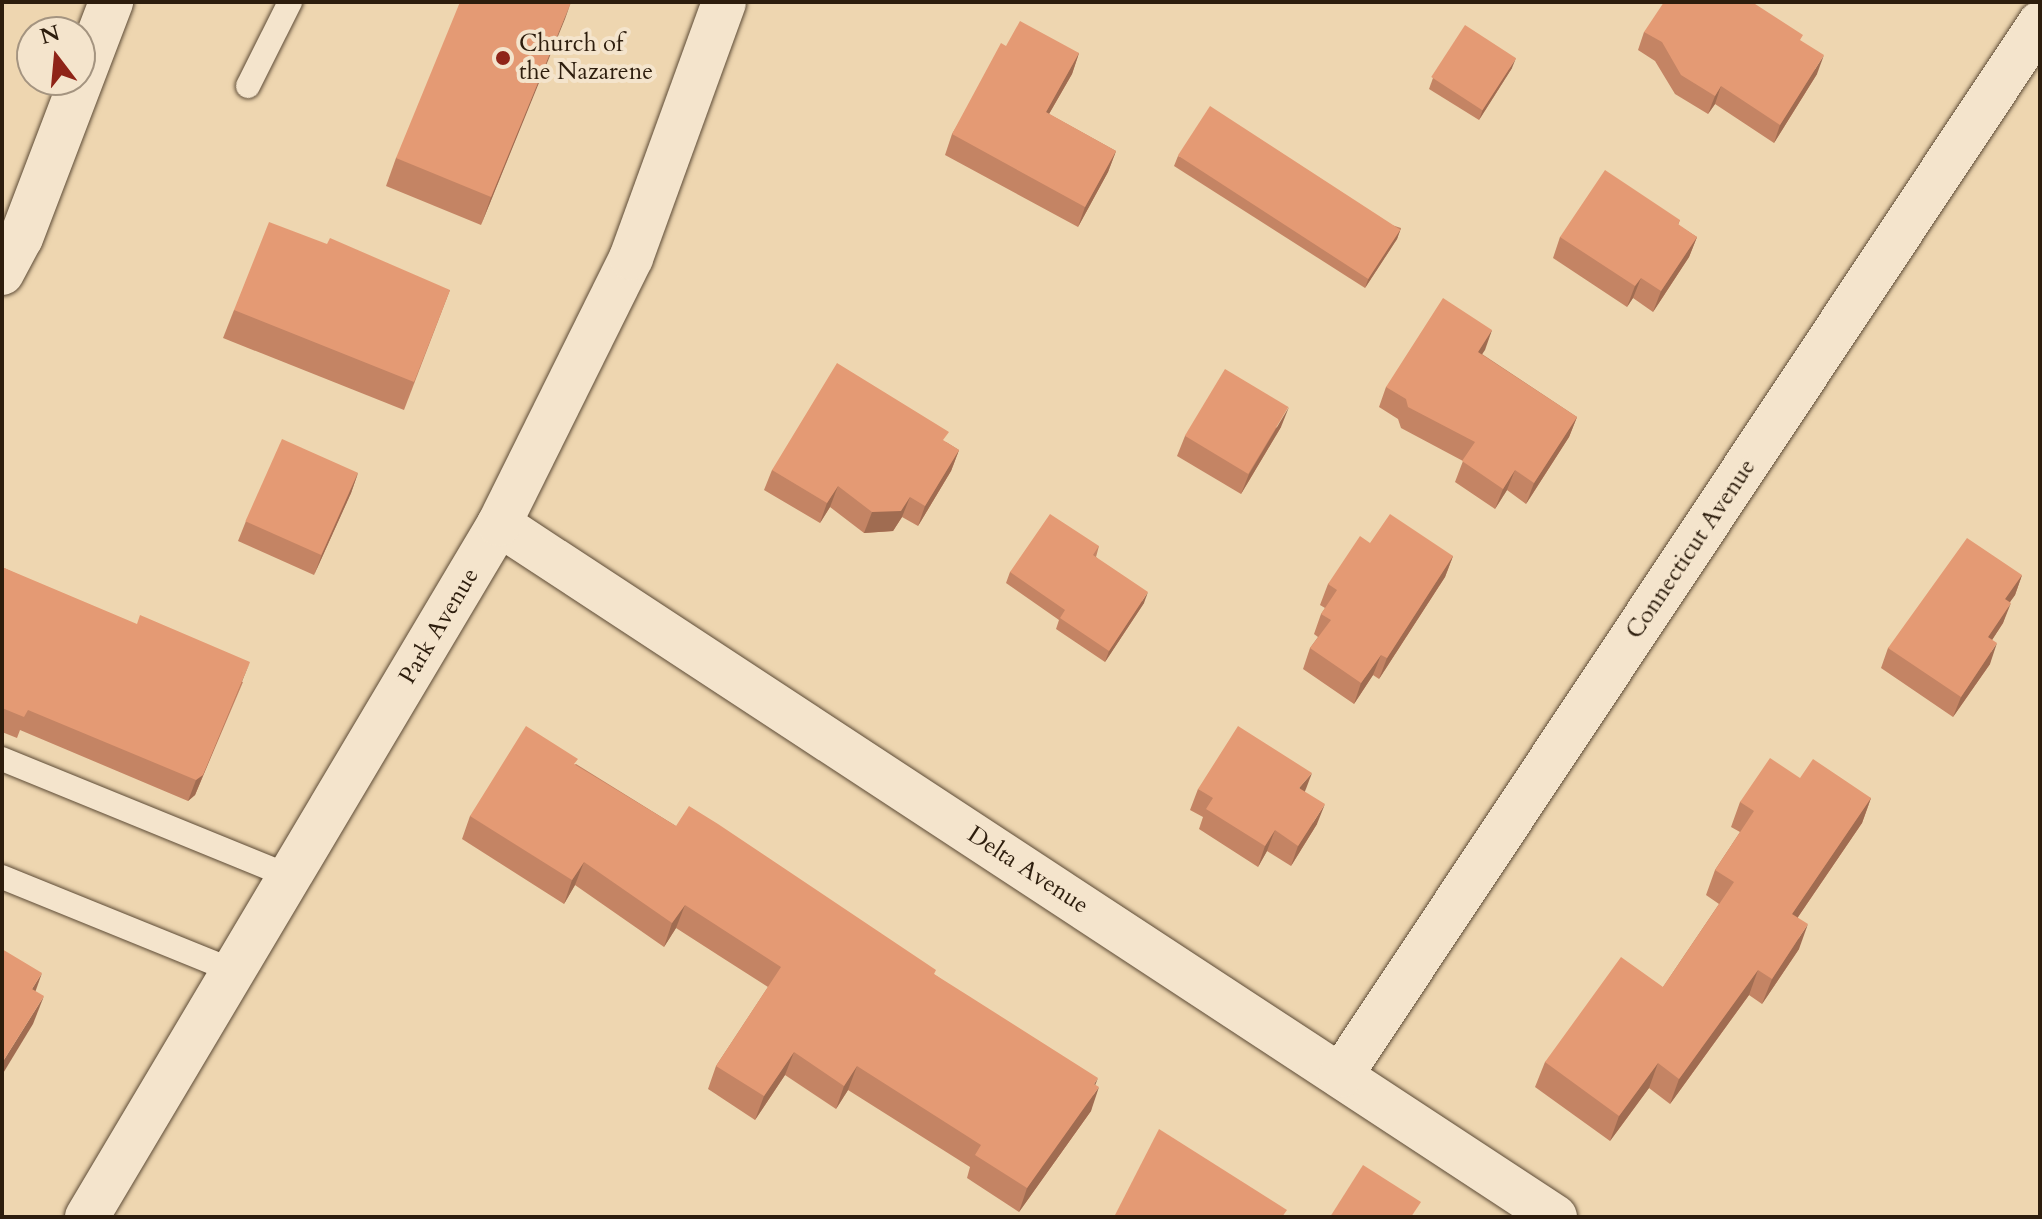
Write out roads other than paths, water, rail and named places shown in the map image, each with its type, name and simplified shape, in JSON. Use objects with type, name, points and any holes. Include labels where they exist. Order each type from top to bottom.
[{"type":"street","points":[[2,273],[21,238],[111,2]]},
{"type":"street","name":"Park Avenue","points":[[87,1217],[499,524],[631,258],[724,2]]},
{"type":"street","name":"Connecticut Avenue","points":[[1341,1075],[2040,23]]},
{"type":"street","name":"Delta Avenue","points":[[499,524],[1555,1217]]},
{"type":"lane","points":[[248,86],[290,2]]},
{"type":"lane","points":[[2,759],[289,876]]},
{"type":"lane","points":[[2,877],[233,971]]},
{"type":"place","name":"Church of the Nazarene","points":[[503,58]]}]
